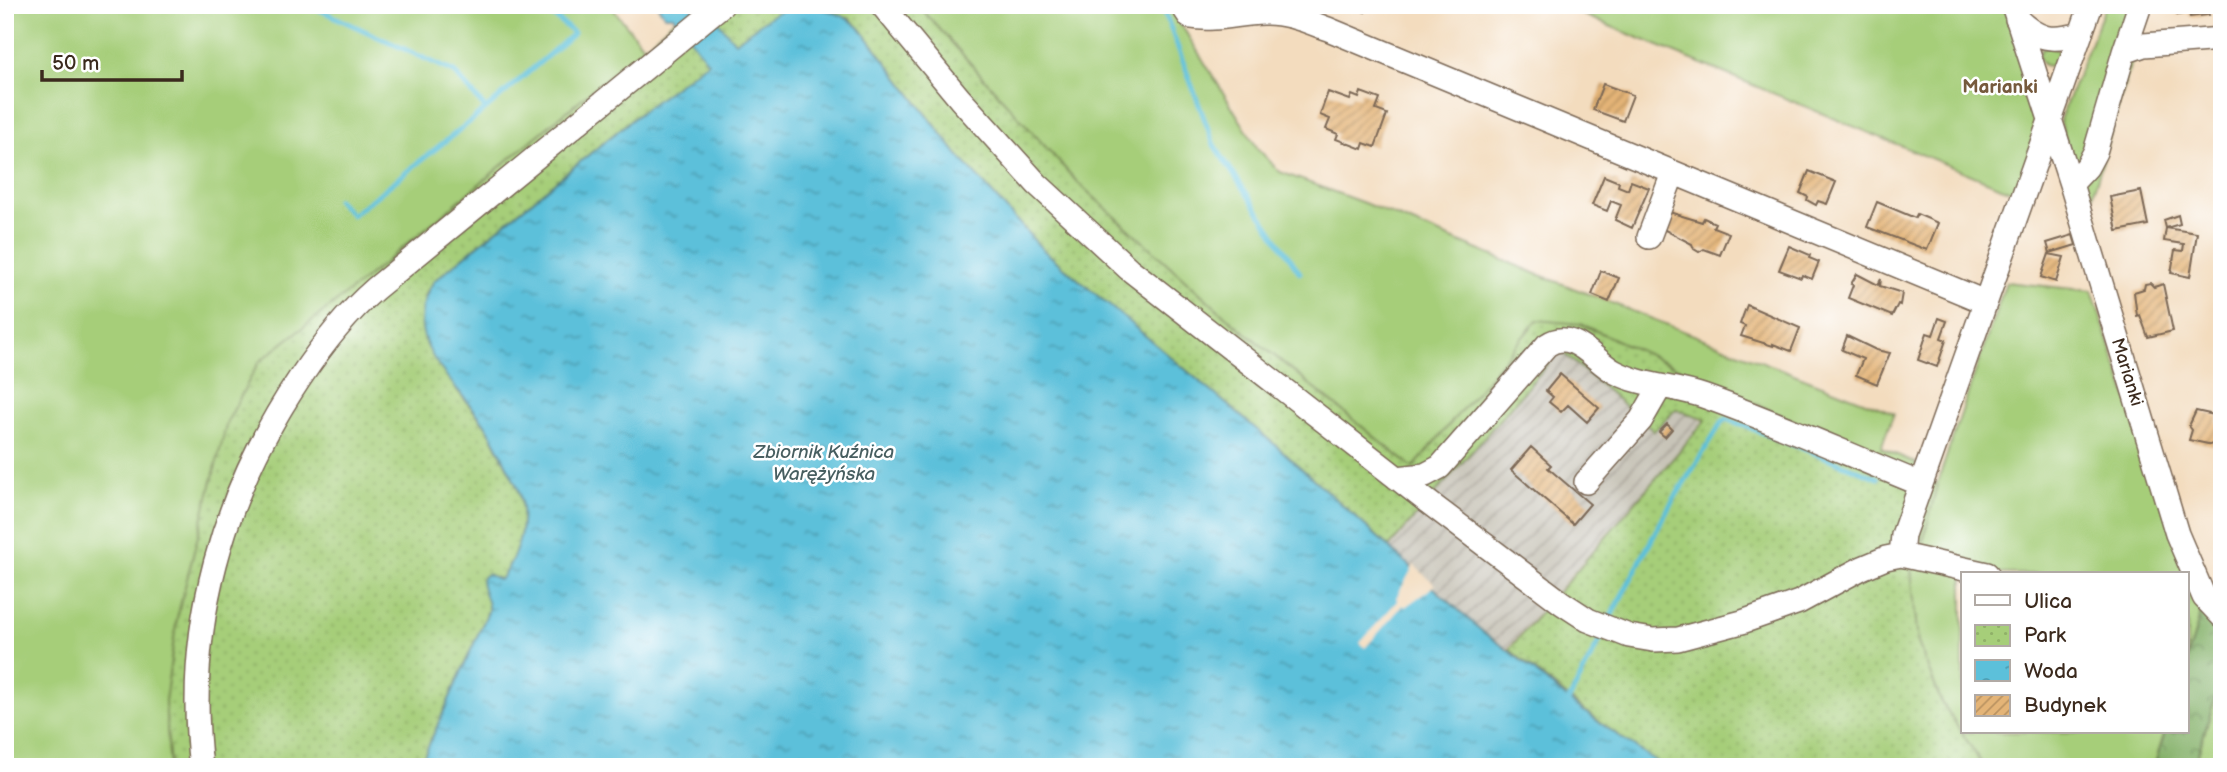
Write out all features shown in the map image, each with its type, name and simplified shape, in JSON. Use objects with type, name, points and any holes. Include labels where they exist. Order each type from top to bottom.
[{"type":"street","points":[[882,5],[997,141],[1065,212],[1129,270],[1562,603],[1608,629],[1653,640],[1678,639],[1742,622],[1799,602],[1886,558],[1901,555],[1978,572]]},
{"type":"street","points":[[1182,5],[1190,17],[1210,20],[1263,13],[1291,16],[1985,302]]},
{"type":"street","points":[[1901,555],[1903,535],[2091,5]]},
{"type":"street","points":[[2071,184],[2087,167],[2095,152],[2140,5]]},
{"type":"street","points":[[201,767],[197,679],[207,595],[224,528],[260,443],[323,344],[363,299],[722,6]]},
{"type":"street","name":"Marianki","points":[[2015,12],[2034,34],[2042,38],[2056,39],[2080,34]]},
{"type":"street","name":"Marianki","points":[[2015,12],[2071,184],[2188,572]]},
{"type":"street","points":[[2124,52],[2144,45],[2222,38]]},
{"type":"street","points":[[1649,237],[1673,173]]},
{"type":"street","points":[[1397,478],[1425,475],[1440,467],[1547,345],[1558,339],[1576,343],[1616,372],[1660,387],[1701,395],[1921,484]]},
{"type":"street","points":[[1586,482],[1641,420],[1660,387]]},
{"type":"street","name":"Marianki","points":[[2188,573],[2195,598],[2222,616]]},
{"type":"shaded area","points":[[1560,351],[1654,432],[1676,409],[1704,421],[1449,716],[1329,618]]},
{"type":"green space","points":[[5,5],[610,5],[644,47],[364,280],[165,701],[170,767],[5,767]]},
{"type":"green space","points":[[690,5],[918,5],[1077,182],[1225,316],[1413,468],[1537,320],[1581,324],[1937,484],[1921,550],[1911,570],[1918,643],[1941,701],[1984,767],[1665,767],[1644,754],[1566,696],[1509,649],[1706,420],[1676,409],[1654,431],[1560,350],[1389,547],[1280,449],[1042,249],[958,155],[860,28],[849,18],[776,13],[646,108],[434,281],[424,296],[457,390],[487,427],[517,486],[521,498],[522,523],[517,547],[507,569],[500,580],[490,575],[488,612],[419,767],[170,767],[165,701],[177,618],[227,422],[259,362],[364,280],[644,47]]},
{"type":"green space","points":[[918,5],[1169,5],[1258,149],[1280,172],[1894,413],[1881,448],[1916,463],[1917,477],[1581,324],[1414,469],[1225,316],[1077,182]]},
{"type":"green space","points":[[1567,5],[2005,5],[2041,116],[2020,195],[1612,27],[1567,8]]},
{"type":"green space","points":[[2106,5],[2148,5],[2091,201],[2072,166],[2060,119]]},
{"type":"green space","points":[[2045,46],[2053,46],[2059,56],[2053,66],[2045,66],[2039,60],[2039,52]]},
{"type":"green space","points":[[2006,282],[2092,291],[2185,572],[1961,572],[1961,732],[1941,701],[1918,643],[1911,570],[1921,550],[1937,484]]},
{"type":"green space","points":[[2188,577],[2203,606],[2188,657]]},
{"type":"green space","points":[[2203,606],[2222,626],[2222,682],[2194,767],[2154,767],[2164,734],[2188,734],[2188,657]]},
{"type":"green space","points":[[2222,682],[2222,767],[2194,767],[2217,692]]},
{"type":"green space","points":[[1962,734],[2164,734],[2154,767],[1984,767]]},
{"type":"water","name":"Zbiornik Kuźnica Warężyńska","points":[[657,5],[704,5],[735,42],[771,16],[786,9],[820,8],[851,21],[860,28],[958,155],[1042,249],[1280,449],[1484,633],[1570,701],[1665,767],[419,767],[488,612],[481,579],[487,574],[500,580],[513,558],[522,523],[521,498],[496,443],[435,360],[426,342],[421,323],[424,303],[434,281],[646,108],[708,62],[673,16],[665,16]]},
{"type":"pier","points":[[1414,565],[1436,585],[1405,607],[1403,605],[1365,648],[1360,643],[1398,600],[1396,598]]},
{"type":"building","points":[[1347,5],[1368,5],[1365,12]]},
{"type":"building","points":[[2176,5],[2220,5],[2220,10],[2208,12],[2209,15],[2190,17],[2189,13],[2177,15]]},
{"type":"building","points":[[1603,84],[1633,95],[1623,121],[1593,110]]},
{"type":"building","points":[[1328,92],[1350,100],[1352,95],[1359,98],[1361,92],[1380,99],[1376,110],[1387,114],[1375,147],[1364,143],[1362,149],[1336,139],[1338,134],[1326,129],[1330,119],[1320,115]]},
{"type":"building","points":[[1809,171],[1836,182],[1827,204],[1818,201],[1816,205],[1800,193]]},
{"type":"building","points":[[1604,176],[1619,182],[1618,186],[1628,190],[1631,181],[1649,188],[1632,228],[1615,220],[1621,205],[1611,201],[1607,211],[1592,205]]},
{"type":"building","points":[[2141,191],[2148,225],[2117,231],[2110,197]]},
{"type":"building","points":[[1877,202],[1915,218],[1917,214],[1938,223],[1927,250],[1867,227]]},
{"type":"building","points":[[1669,212],[1702,222],[1704,218],[1715,223],[1713,227],[1729,233],[1720,255],[1704,249],[1699,252],[1692,244],[1663,229]]},
{"type":"building","points":[[2178,215],[2180,224],[2166,228],[2164,220]]},
{"type":"building","points":[[2166,228],[2197,233],[2190,277],[2171,273],[2175,250],[2183,251],[2184,244],[2164,241]]},
{"type":"building","points":[[2073,235],[2076,245],[2050,253],[2047,243]]},
{"type":"building","points":[[1789,246],[1819,262],[1812,279],[1779,270]]},
{"type":"building","points":[[2049,254],[2064,257],[2056,282],[2041,277]]},
{"type":"building","points":[[1601,271],[1619,278],[1609,302],[1592,295]]},
{"type":"building","points":[[1857,274],[1878,285],[1881,279],[1880,286],[1902,293],[1900,305],[1898,304],[1892,316],[1848,298],[1853,285],[1851,284]]},
{"type":"building","points":[[2150,283],[2154,287],[2163,284],[2173,331],[2148,337],[2140,315],[2137,316],[2134,292],[2144,289],[2145,284]]},
{"type":"building","points":[[1747,305],[1800,328],[1791,351],[1741,336],[1745,326],[1740,324]]},
{"type":"building","points":[[1939,318],[1947,321],[1941,338],[1946,340],[1937,367],[1918,360],[1927,333],[1933,335]]},
{"type":"building","points":[[1847,336],[1876,350],[1890,353],[1877,384],[1856,375],[1863,359],[1842,350]]},
{"type":"building","points":[[1560,374],[1599,408],[1587,422],[1568,405],[1561,412],[1549,402],[1553,397],[1546,391]]},
{"type":"building","points":[[2196,411],[2219,416],[2217,423],[2222,424],[2222,442],[2214,440],[2213,445],[2189,440],[2192,430],[2189,426]]},
{"type":"building","points":[[1667,424],[1672,429],[1665,437],[1659,432]]},
{"type":"building","points":[[1531,447],[1551,465],[1548,468],[1590,504],[1573,524],[1511,470]]},
{"type":"waterway","points":[[309,5],[454,72],[486,109],[574,33],[540,5]]},
{"type":"waterway","points":[[1162,5],[1214,145],[1300,273]]},
{"type":"waterway","points":[[337,200],[352,215],[486,109]]},
{"type":"waterway","points":[[1610,618],[1669,507],[1722,422],[1727,419],[1878,478]]},
{"type":"waterway","points":[[1569,700],[1601,638]]},
{"type":"district","name":"Marianki","points":[[2000,87]]}]
